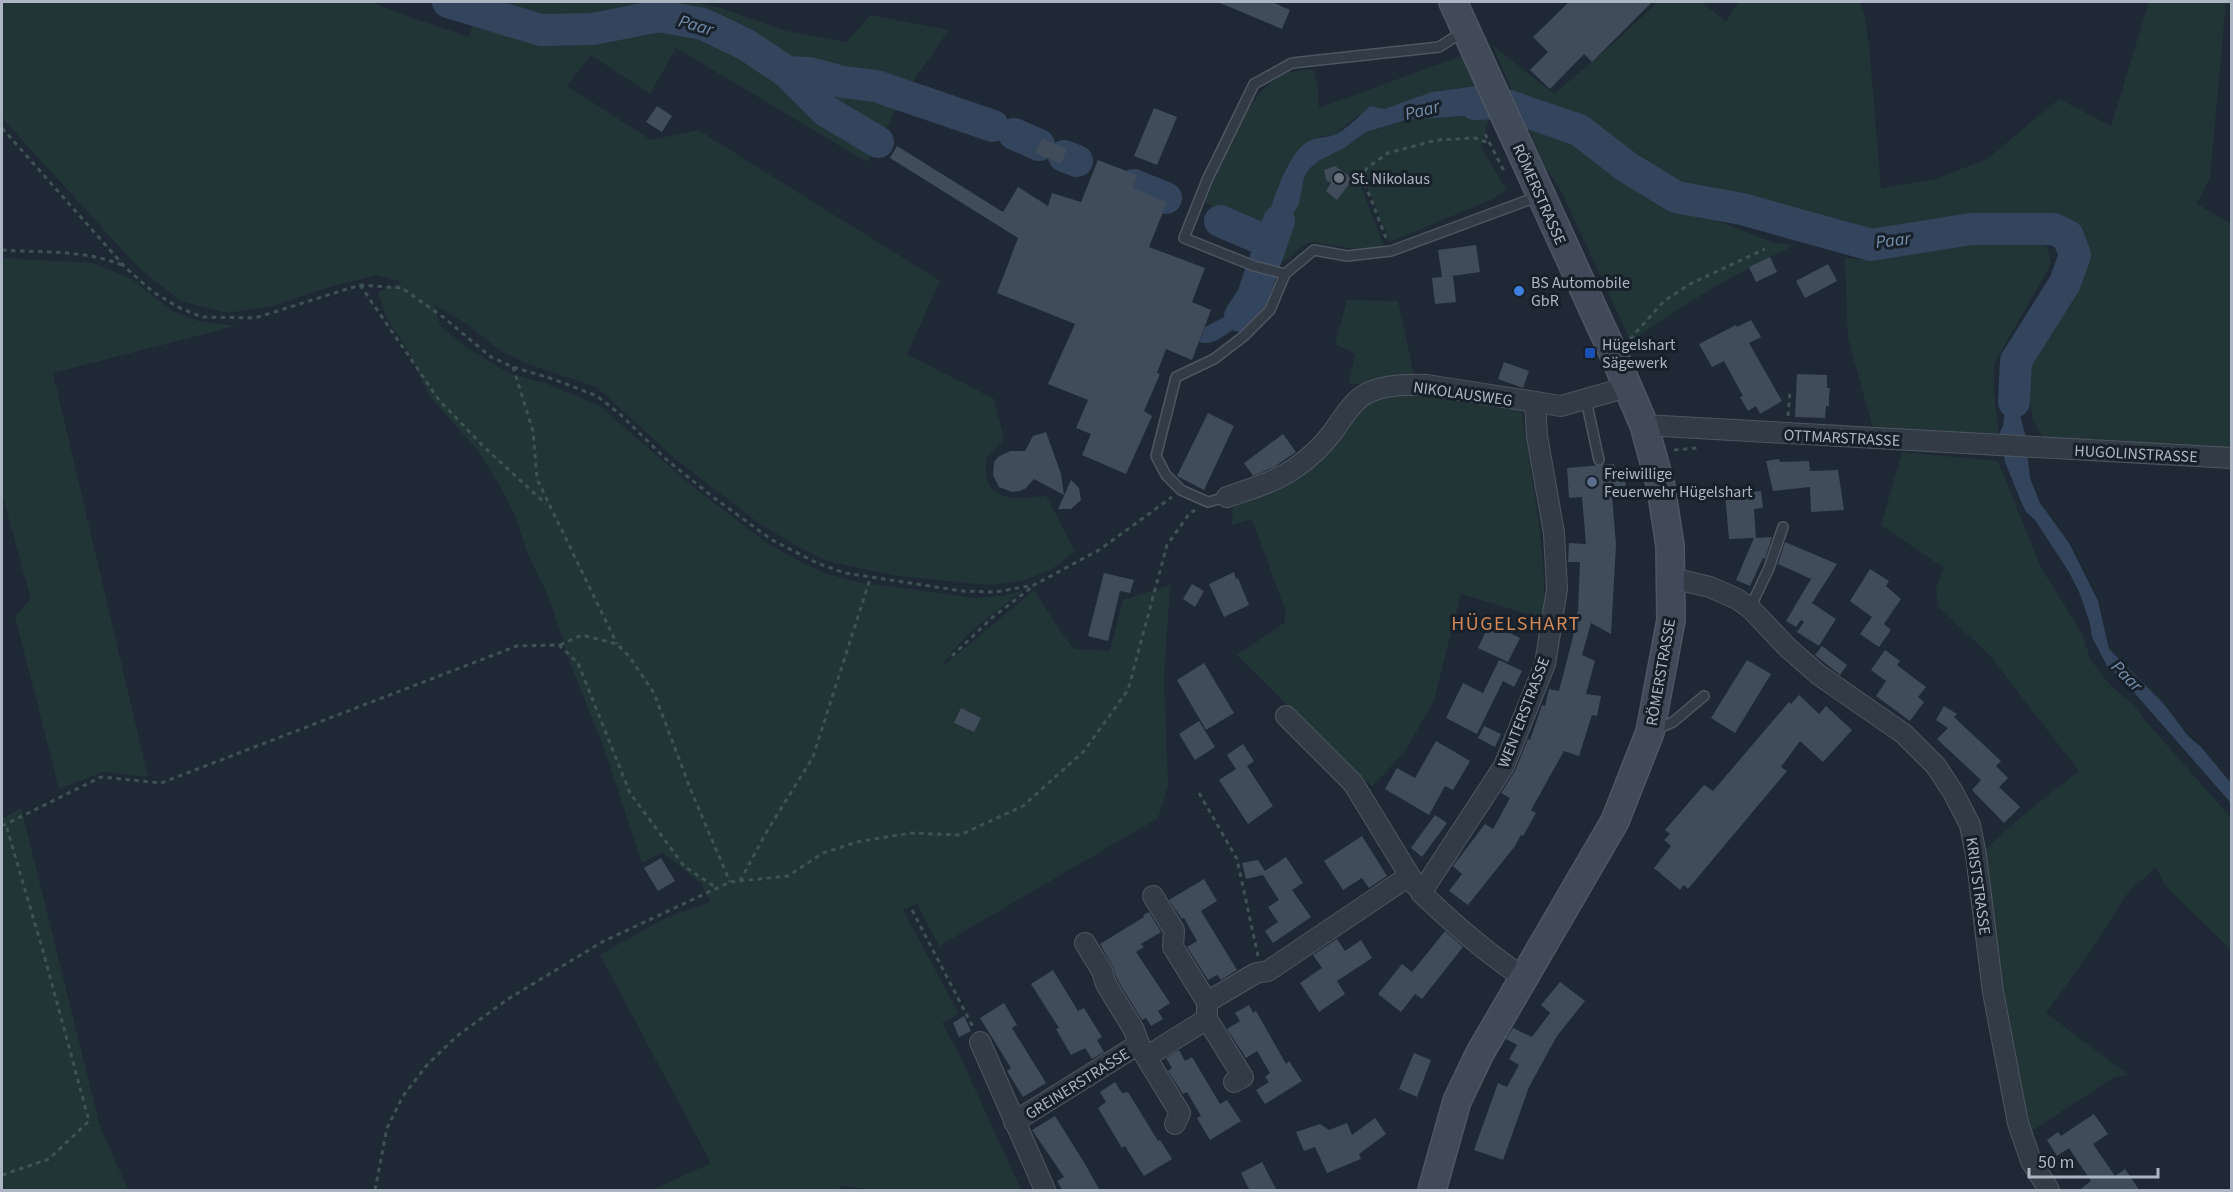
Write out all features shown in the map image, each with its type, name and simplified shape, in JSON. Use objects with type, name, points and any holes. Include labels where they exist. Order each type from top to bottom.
[{"type":"main road","name":"RÖMERSTRASSE","points":[[1432,1191],[1456,1101],[1523,977],[1557,923],[1615,821],[1650,732],[1671,620],[1672,578],[1670,546],[1661,487],[1644,425],[1453,2]]},
{"type":"street","name":"NIKOLAUSWEG","points":[[1227,497],[1271,482],[1295,468],[1318,448],[1361,397],[1374,390],[1412,384],[1427,385],[1561,406],[1628,387]]},
{"type":"street","name":"WENTERSTRASSE","points":[[1421,893],[1504,766],[1545,664],[1557,589],[1554,533],[1537,436],[1535,403]]},
{"type":"street","name":"OTTMARSTRASSE","points":[[1644,425],[2040,448]]},
{"type":"street","name":"HUGOLINSTRASSE","points":[[2040,448],[2232,458]]},
{"type":"street","name":"KRISTSTRASSE","points":[[1672,578],[1710,587],[1737,599],[1750,608],[1788,648],[1819,675],[1904,734],[1936,766],[1953,792],[1970,825],[1977,855],[1993,992],[2018,1123],[2031,1161],[2049,1191]]},
{"type":"street","points":[[1286,716],[1353,783],[1421,893],[1498,960],[1523,977]]},
{"type":"street","points":[[1265,971],[1409,876]]},
{"type":"street","points":[[1153,896],[1174,930],[1173,947],[1244,1076]]},
{"type":"street","name":"GREINERSTRASSE","points":[[1085,943],[1102,971],[1106,984],[1134,1030],[1142,1051],[1180,1113],[1175,1124]]},
{"type":"street","name":"GREINERSTRASSE","points":[[1014,1122],[1142,1051],[1207,1010],[1256,973],[1265,971]]},
{"type":"street","name":"GREINERSTRASSE","points":[[980,1042],[1045,1191]]},
{"type":"lane","points":[[1285,274],[1254,266],[1184,238],[1207,180],[1254,84],[1292,63],[1439,47],[1466,30]]},
{"type":"lane","points":[[1227,497],[1208,502],[1181,490],[1166,475],[1156,456],[1176,377],[1214,359],[1244,336],[1270,310],[1285,274],[1314,250],[1347,256],[1391,251],[1541,195]]},
{"type":"lane","points":[[1586,400],[1599,459]]},
{"type":"lane","points":[[1750,608],[1783,528]]},
{"type":"lane","points":[[1650,732],[1673,722],[1704,696]]},
{"type":"path","points":[[2,128],[125,267],[153,292],[180,308],[202,317],[255,318],[360,285],[402,288],[443,317],[492,357],[513,367],[597,396],[621,415],[668,461],[713,497],[772,540],[817,563],[845,573],[962,591],[996,592],[1034,585]]},
{"type":"path","points":[[1391,251],[1362,176],[1367,168],[1389,153],[1437,140],[1474,138],[1489,143]]},
{"type":"path","points":[[1614,355],[1664,301],[1690,284],[1765,249]]},
{"type":"path","points":[[2,250],[70,252],[108,259],[125,267]]},
{"type":"path","points":[[360,285],[439,400],[485,448],[548,505]]},
{"type":"path","points":[[513,367],[533,431],[537,479],[616,644],[629,656],[654,693],[690,788],[730,882]]},
{"type":"path","points":[[1786,434],[1790,391]]},
{"type":"path","points":[[952,656],[993,618],[1034,585],[1099,550],[1181,490]]},
{"type":"path","points":[[375,1191],[387,1128],[403,1096],[427,1065],[457,1036],[508,999],[602,942],[730,882],[788,876],[823,853],[857,842],[911,833],[960,835],[1023,806],[1084,751],[1128,690],[1167,545],[1188,514],[1208,502]]},
{"type":"path","points":[[740,881],[767,831],[813,757],[871,578]]},
{"type":"path","points":[[2,826],[101,777],[161,783],[517,646],[559,645],[582,636],[616,644]]},
{"type":"path","points":[[559,645],[567,650],[578,663],[630,793],[684,866],[718,889]]},
{"type":"path","points":[[1199,793],[1237,859],[1265,971]]},
{"type":"path","points":[[2,1175],[49,1159],[89,1121],[6,825]]},
{"type":"path","points":[[912,910],[980,1042]]},
{"type":"green space","points":[[2,2],[372,2],[469,37],[479,2],[694,2],[721,8],[786,31],[847,42],[870,15],[949,30],[908,88],[867,162],[676,48],[650,94],[591,55],[567,86],[651,140],[698,130],[940,281],[907,354],[994,399],[1004,439],[986,459],[987,479],[997,493],[1004,496],[1020,498],[1046,496],[1075,551],[1051,570],[1022,581],[987,585],[897,576],[827,561],[760,524],[673,457],[597,387],[525,363],[501,351],[468,325],[433,304],[441,327],[466,347],[509,373],[545,383],[600,406],[692,486],[767,543],[797,560],[827,574],[862,583],[976,598],[1003,596],[1024,590],[968,635],[942,667],[1034,590],[1064,637],[1075,649],[1110,651],[1123,600],[1170,585],[1164,678],[1168,785],[1158,818],[939,946],[917,904],[903,910],[959,1014],[942,1023],[959,1054],[1021,1190],[872,1190],[839,1185],[841,1190],[652,1190],[711,1163],[600,955],[663,919],[710,902],[701,883],[662,852],[642,863],[605,751],[570,662],[549,598],[527,552],[516,518],[502,489],[478,451],[429,395],[405,346],[385,315],[378,292],[403,282],[377,275],[323,289],[273,306],[227,313],[181,301],[141,270],[2,118]]},
{"type":"green space","points":[[1658,2],[1701,2],[1726,21],[1739,2],[1859,2],[1864,12],[1869,44],[1881,188],[1935,179],[1987,159],[2059,99],[2111,126],[2149,2],[2226,2],[2210,177],[2197,204],[2231,224],[2231,449],[2106,444],[2098,439],[2050,440],[2043,437],[2033,421],[2027,376],[2037,338],[2052,313],[2070,293],[2088,252],[2067,229],[2046,222],[1957,223],[1883,233],[1684,182],[1691,211],[1775,243],[1795,245],[1711,289],[1631,342],[1560,189],[1545,167],[1492,45],[1554,94]]},
{"type":"green space","points":[[1461,56],[1477,86],[1432,92],[1384,109],[1370,106],[1334,135],[1321,136],[1290,160],[1263,234],[1204,201],[1252,104],[1271,82],[1283,75],[1314,70],[1319,108]]},
{"type":"green space","points":[[1490,114],[1481,147],[1506,189],[1493,199],[1390,242],[1365,181],[1362,189],[1384,246],[1356,249],[1311,242],[1305,244],[1283,262],[1271,263],[1279,237],[1299,204],[1304,178],[1309,169],[1320,160],[1366,132],[1406,120]]},
{"type":"green space","points":[[2025,240],[2047,246],[2051,264],[1994,364],[1994,393],[1999,435],[1874,432],[1848,338],[1845,258],[1874,261],[1947,242]]},
{"type":"green space","points":[[2,258],[94,263],[133,280],[172,311],[198,321],[236,326],[53,373],[148,777],[104,772],[59,789],[15,616],[31,599],[2,494]]},
{"type":"green space","points":[[1347,300],[1398,301],[1415,379],[1371,383],[1370,380],[1360,384],[1349,384],[1355,354],[1335,344]]},
{"type":"green space","points":[[1409,390],[1512,407],[1522,413],[1541,541],[1544,619],[1461,594],[1434,700],[1404,753],[1372,786],[1359,776],[1237,655],[1284,623],[1286,612],[1252,519],[1232,525],[1233,501],[1379,398]]},
{"type":"green space","points":[[1902,452],[1998,461],[2040,566],[2083,635],[2090,659],[2110,685],[2134,705],[2231,818],[2231,950],[2165,885],[2156,867],[2129,891],[2092,949],[2046,1013],[2129,1075],[2115,1077],[2033,1130],[2025,1119],[2016,1069],[1994,943],[1984,851],[2022,816],[2079,771],[1990,656],[1938,606],[1936,588],[1944,568],[1881,525]]},
{"type":"green space","points":[[21,808],[100,1126],[128,1190],[2,1190],[2,819]]},
{"type":"water","points":[[1477,86],[1490,114],[1406,120],[1366,132],[1344,148],[1320,160],[1309,169],[1304,178],[1299,204],[1279,237],[1271,263],[1257,259],[1269,213],[1282,178],[1298,150],[1307,142],[1338,133],[1370,106],[1384,109],[1432,92]]},
{"type":"water","points":[[1253,277],[1266,282],[1260,306],[1254,317],[1217,340],[1209,343],[1199,342],[1205,327],[1224,317],[1243,300]]},
{"type":"water","points":[[2016,361],[2019,366],[2020,415],[2025,434],[2030,478],[2040,503],[2069,543],[2098,601],[2109,649],[2164,704],[2188,736],[2201,747],[2231,783],[2231,803],[2124,681],[2107,666],[2092,637],[2090,623],[2080,594],[2069,572],[2035,520],[2026,512],[2005,462],[2000,432],[2003,426],[2009,381]]},
{"type":"building","points":[[1218,2],[1272,2],[1290,10],[1282,29]]},
{"type":"building","points":[[1569,2],[1652,2],[1592,62],[1584,54],[1550,89],[1530,70],[1548,52],[1533,37]]},
{"type":"building","points":[[657,106],[672,116],[662,132],[646,122]]},
{"type":"building","points":[[1154,108],[1177,117],[1157,165],[1134,156]]},
{"type":"building","points":[[1042,138],[1067,149],[1061,164],[1035,153]]},
{"type":"building","points":[[897,146],[1003,212],[1018,187],[1048,206],[1052,193],[1081,202],[1098,160],[1137,175],[1133,188],[1167,202],[1149,247],[1205,268],[1192,302],[1211,310],[1192,360],[1166,349],[1157,373],[1160,374],[1144,411],[1152,416],[1126,474],[1082,455],[1091,434],[1076,428],[1088,400],[1048,384],[1075,324],[997,293],[1018,238],[890,158]]},
{"type":"building","name":"St. Nikolaus","points":[[1335,166],[1353,179],[1337,200],[1326,191],[1331,183],[1326,180],[1324,170]]},
{"type":"building","points":[[1476,245],[1480,272],[1445,277],[1453,276],[1456,302],[1435,304],[1432,278],[1442,277],[1438,250]]},
{"type":"building","points":[[1770,257],[1777,272],[1756,282],[1749,267]]},
{"type":"building","points":[[1828,264],[1837,281],[1805,298],[1796,281]]},
{"type":"building","points":[[1751,320],[1761,337],[1749,343],[1782,401],[1760,414],[1756,406],[1748,411],[1740,397],[1743,396],[1724,361],[1712,367],[1699,344]]},
{"type":"building","points":[[1504,362],[1529,371],[1523,388],[1498,379]]},
{"type":"building","points":[[1797,374],[1827,375],[1827,388],[1830,388],[1829,406],[1826,406],[1825,418],[1795,417]]},
{"type":"building","points":[[1208,413],[1234,426],[1204,490],[1177,476]]},
{"type":"building","points":[[1046,432],[1061,474],[1064,495],[1034,479],[1020,491],[1012,492],[999,487],[993,475],[994,462],[998,457],[1010,451],[1025,451],[1033,436]]},
{"type":"building","points":[[1283,434],[1296,452],[1274,467],[1253,476],[1244,463]]},
{"type":"building","points":[[1779,459],[1780,462],[1809,461],[1810,471],[1838,470],[1844,510],[1811,512],[1810,487],[1773,491],[1766,461]]},
{"type":"building","points":[[1614,464],[1615,472],[1625,471],[1626,492],[1612,495],[1616,545],[1611,634],[1591,623],[1582,655],[1595,661],[1586,694],[1601,696],[1597,716],[1592,715],[1579,756],[1564,751],[1531,810],[1536,813],[1523,836],[1521,835],[1515,846],[1468,905],[1449,891],[1462,874],[1453,866],[1485,824],[1493,829],[1510,798],[1501,793],[1515,771],[1528,739],[1530,740],[1542,705],[1545,706],[1549,689],[1559,691],[1576,625],[1572,622],[1578,611],[1580,562],[1568,562],[1569,543],[1586,544],[1582,497],[1569,498],[1567,468]]},
{"type":"building","points":[[1071,480],[1079,488],[1081,500],[1071,509],[1058,509]]},
{"type":"building","points":[[1761,491],[1763,508],[1754,509],[1756,538],[1772,537],[1765,559],[1763,558],[1750,586],[1736,580],[1754,538],[1729,539],[1725,494]]},
{"type":"building","points":[[1785,542],[1837,564],[1812,603],[1836,619],[1819,646],[1797,632],[1804,622],[1801,620],[1796,627],[1786,621],[1811,579],[1778,564]]},
{"type":"building","points":[[1870,569],[1889,581],[1886,586],[1901,599],[1884,624],[1891,630],[1879,647],[1860,634],[1872,617],[1850,601]]},
{"type":"building","points":[[1234,572],[1249,605],[1224,617],[1209,584]]},
{"type":"building","points":[[1104,573],[1134,580],[1130,593],[1120,591],[1108,641],[1088,636]]},
{"type":"building","points":[[1192,584],[1204,591],[1195,607],[1183,599]]},
{"type":"building","points":[[1490,623],[1520,638],[1508,662],[1478,648]]},
{"type":"building","points":[[1822,646],[1847,665],[1840,675],[1815,655]]},
{"type":"building","points":[[1885,650],[1900,661],[1897,665],[1926,687],[1918,697],[1924,702],[1910,721],[1876,696],[1886,681],[1871,670]]},
{"type":"building","points":[[1499,660],[1522,671],[1514,687],[1503,681],[1477,734],[1446,718],[1463,683],[1483,693]]},
{"type":"building","points":[[1747,660],[1771,674],[1735,733],[1711,718]]},
{"type":"building","points":[[1204,663],[1234,713],[1206,730],[1177,680]]},
{"type":"building","points":[[1799,695],[1819,714],[1826,706],[1852,730],[1823,762],[1800,741],[1781,767],[1787,771],[1688,889],[1684,885],[1680,890],[1654,868],[1671,846],[1664,840],[1670,834],[1665,830],[1704,785],[1713,791],[1789,702],[1791,704]]},
{"type":"building","points":[[1944,706],[1957,714],[1954,717],[2001,761],[1996,766],[2008,778],[1999,787],[2020,807],[2004,823],[1972,790],[1981,780],[1937,739],[1948,728],[1936,720]]},
{"type":"building","points":[[961,708],[981,718],[974,732],[954,723]]},
{"type":"building","points":[[1199,721],[1215,747],[1195,760],[1179,734]]},
{"type":"building","points":[[1484,726],[1501,734],[1495,747],[1478,738]]},
{"type":"building","points":[[1436,741],[1470,761],[1453,790],[1445,786],[1429,815],[1385,789],[1397,768],[1415,778]]},
{"type":"building","points":[[1243,744],[1254,761],[1247,766],[1273,806],[1248,824],[1219,780],[1236,769],[1227,755]]},
{"type":"building","points":[[1435,815],[1447,823],[1422,857],[1411,848]]},
{"type":"building","points":[[1362,836],[1387,876],[1369,888],[1362,878],[1343,890],[1324,861]]},
{"type":"building","points":[[1286,857],[1303,883],[1292,890],[1311,917],[1273,943],[1265,931],[1278,922],[1268,907],[1279,900],[1263,875],[1246,879],[1242,863],[1258,860],[1265,871]]},
{"type":"building","points":[[661,858],[675,881],[658,891],[644,868]]},
{"type":"building","points":[[1204,879],[1217,901],[1201,911],[1237,970],[1221,980],[1217,975],[1208,980],[1187,947],[1197,941],[1184,918],[1182,919],[1169,900]]},
{"type":"building","points":[[1149,912],[1161,932],[1141,944],[1144,947],[1136,952],[1170,1003],[1158,1011],[1163,1019],[1151,1026],[1146,1018],[1142,1020],[1117,979],[1100,944]]},
{"type":"building","points":[[1445,931],[1463,947],[1422,999],[1415,994],[1401,1012],[1378,994],[1402,964],[1412,972]]},
{"type":"building","points":[[1337,939],[1345,951],[1361,940],[1372,958],[1337,981],[1345,994],[1319,1012],[1300,983],[1322,968],[1313,955]]},
{"type":"building","points":[[1053,970],[1078,1011],[1084,1008],[1102,1037],[1097,1040],[1104,1052],[1092,1059],[1085,1048],[1071,1055],[1056,1029],[1059,1028],[1031,984]]},
{"type":"building","points":[[1560,982],[1585,1001],[1557,1036],[1529,1087],[1503,1160],[1474,1150],[1498,1083],[1507,1087],[1519,1065],[1509,1059],[1517,1045],[1506,1039],[1513,1028],[1532,1037],[1550,1013],[1541,1005]]},
{"type":"building","points":[[1004,1003],[1017,1025],[1012,1028],[1046,1083],[1023,1097],[1007,1071],[1011,1068],[980,1018]]},
{"type":"building","points":[[1249,1005],[1253,1013],[1256,1011],[1286,1064],[1289,1061],[1302,1081],[1265,1104],[1256,1090],[1269,1082],[1265,1077],[1270,1073],[1257,1051],[1246,1058],[1227,1029],[1240,1021],[1235,1013]]},
{"type":"building","points":[[964,1016],[971,1031],[959,1037],[953,1023]]},
{"type":"building","points":[[1179,1050],[1185,1061],[1192,1057],[1220,1104],[1227,1100],[1241,1121],[1210,1140],[1197,1118],[1201,1116],[1187,1092],[1183,1094],[1168,1071],[1172,1068],[1166,1058]]},
{"type":"building","points":[[1414,1053],[1431,1060],[1417,1097],[1399,1089]]},
{"type":"building","points":[[1115,1082],[1122,1093],[1128,1092],[1158,1141],[1160,1140],[1172,1159],[1144,1176],[1125,1146],[1122,1148],[1098,1108],[1106,1102],[1100,1092]]},
{"type":"building","points":[[2094,1114],[2108,1134],[2093,1144],[2115,1176],[2125,1169],[2140,1191],[2078,1191],[2091,1181],[2069,1148],[2057,1156],[2047,1140],[2058,1132],[2061,1136]]},
{"type":"building","points":[[1055,1116],[1100,1191],[1063,1191],[1057,1181],[1064,1177],[1032,1130]]},
{"type":"building","points":[[1375,1118],[1386,1134],[1359,1154],[1361,1159],[1327,1173],[1315,1147],[1304,1151],[1296,1132],[1320,1124],[1329,1130],[1347,1123],[1352,1135]]},
{"type":"building","points":[[1262,1162],[1277,1191],[1250,1191],[1241,1173]]},
{"type":"waterway","name":"Paar","points":[[448,2],[541,30],[593,29],[659,16],[703,24],[745,44],[787,72],[826,111],[878,142]]},
{"type":"waterway","points":[[787,72],[809,73],[843,82],[876,86],[993,126]]},
{"type":"waterway","name":"Paar","points":[[1475,104],[1500,103],[1579,130],[1627,167],[1676,197],[1742,209],[1871,245],[1971,229],[2054,229],[2068,236],[2075,255],[2065,283],[2016,361],[2014,402]]},
{"type":"waterway","points":[[1014,134],[1039,145]]},
{"type":"waterway","points":[[1064,156],[1077,161]]},
{"type":"waterway","points":[[1134,185],[1166,198]]},
{"type":"waterway","points":[[1220,221],[1271,243]]},
{"type":"waterway","name":"Paar","points":[[1240,316],[1252,298],[1279,221]]},
{"type":"place","name":"St. Nikolaus","points":[[1339,178]]},
{"type":"place","name":"BS Automobile GbR","points":[[1519,291]]},
{"type":"place","name":"Hügelshart Sägewerk","points":[[1590,353]]},
{"type":"place","name":"Freiwillige Feuerwehr Hügelshart","points":[[1592,482]]},
{"type":"district","name":"HÜGELSHART","points":[[1516,623]]}]
